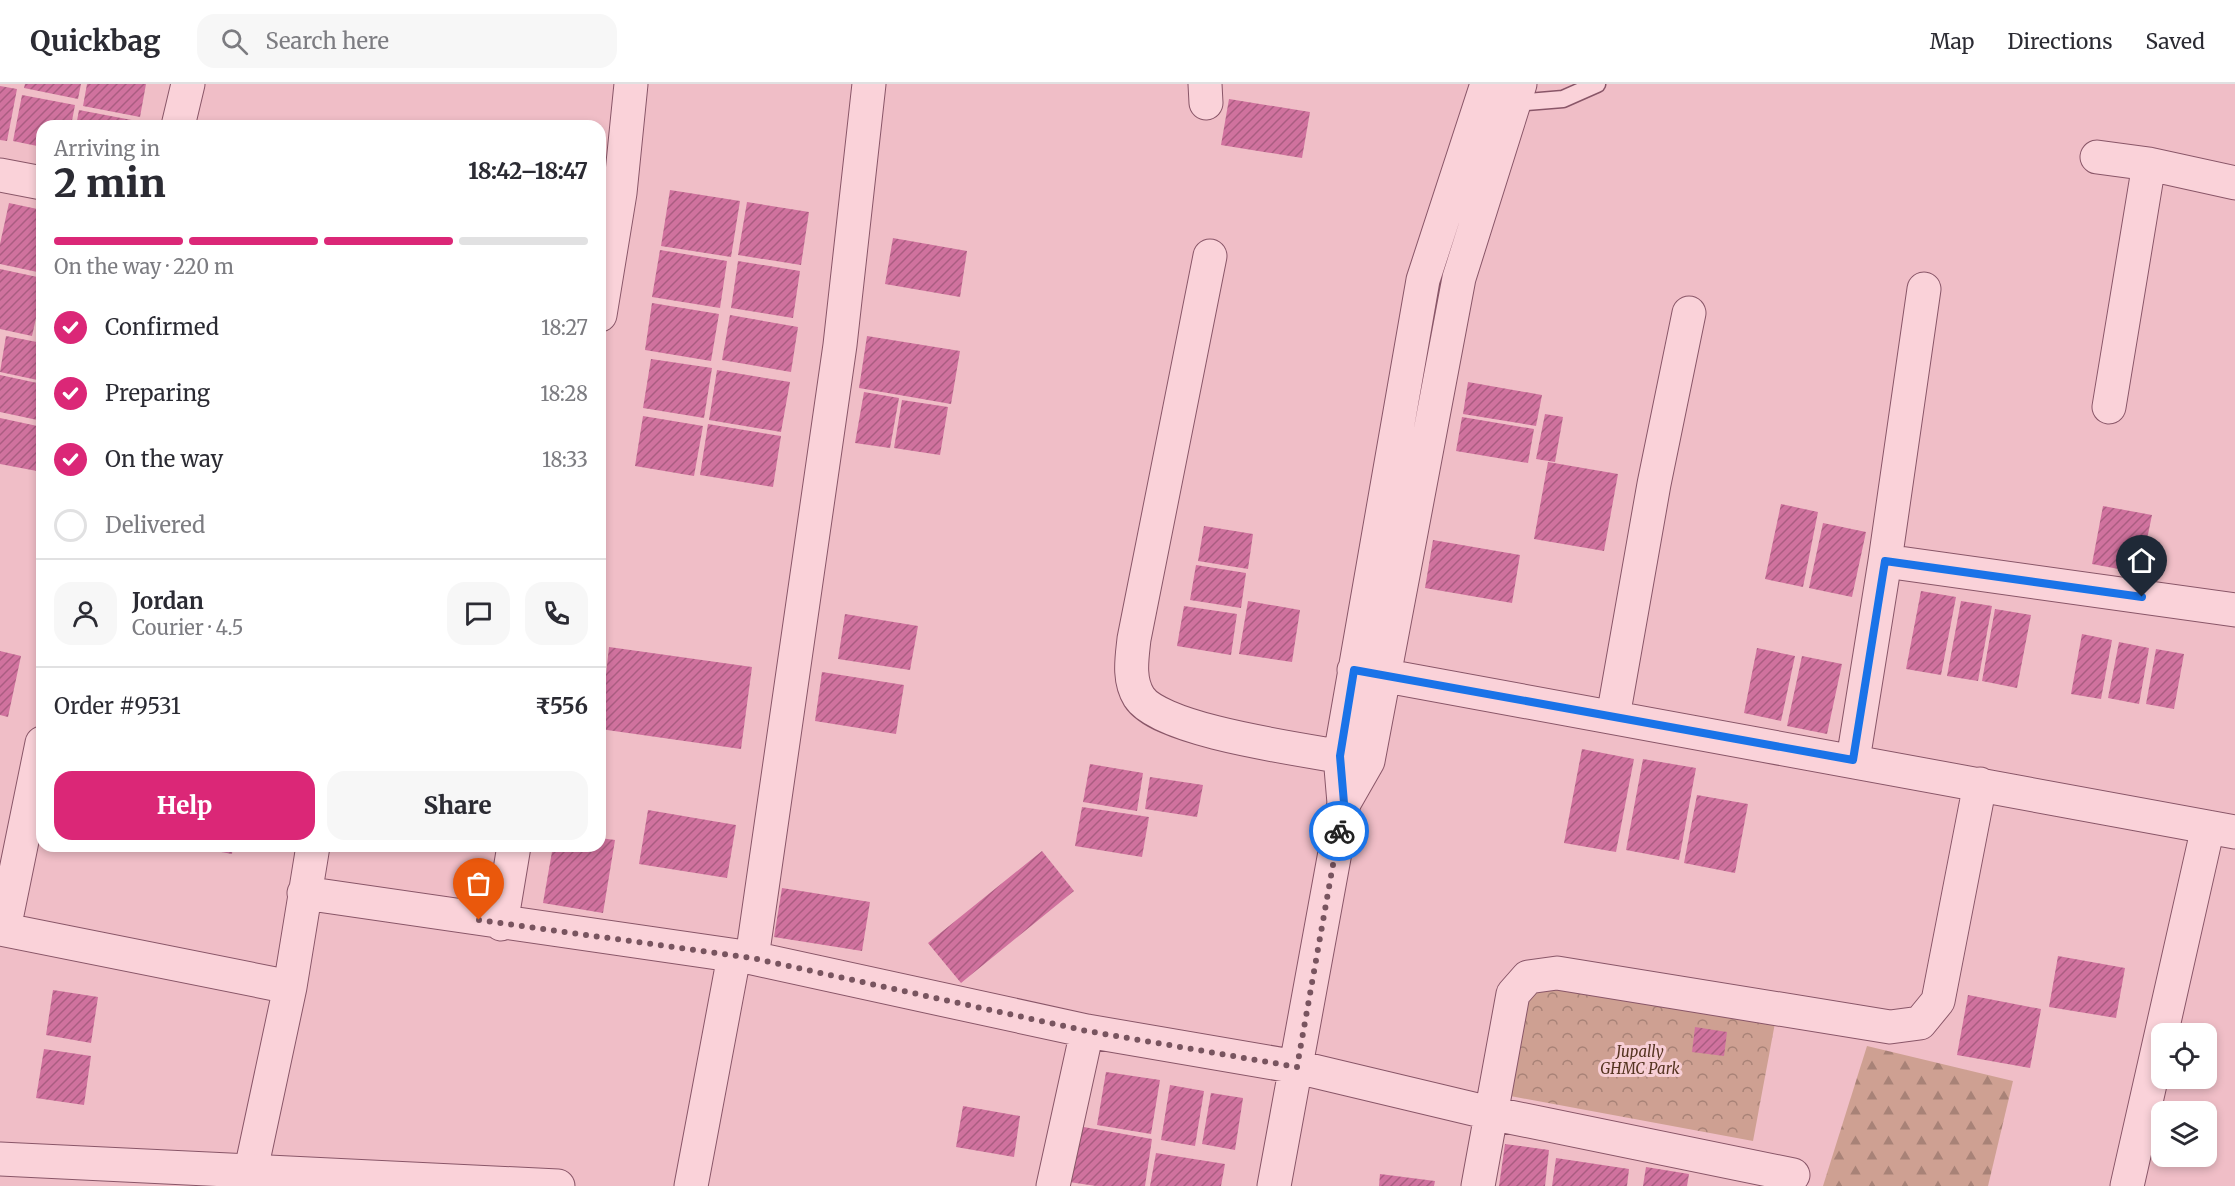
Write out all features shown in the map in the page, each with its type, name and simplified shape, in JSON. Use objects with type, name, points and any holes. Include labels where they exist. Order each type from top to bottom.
[{"type":"street","points":[[179,120],[188,84]]},
{"type":"street","points":[[606,278],[620,193],[631,84]]},
{"type":"street","points":[[691,1186],[743,957],[840,345],[869,84]]},
{"type":"street","points":[[1274,1186],[1354,759],[1423,280],[1487,84]]},
{"type":"street","points":[[1368,672],[1459,278],[1517,93]]},
{"type":"street","points":[[2097,157],[2235,183]]},
{"type":"street","points":[[2109,407],[2149,165]]},
{"type":"street","points":[[0,175],[36,182]]},
{"type":"street","points":[[1210,256],[1134,639],[1132,681],[1140,699],[1158,713],[1198,728],[1354,759]]},
{"type":"street","points":[[1853,760],[1885,561],[1924,290]]},
{"type":"street","points":[[1612,717],[1689,312]]},
{"type":"street","points":[[1885,561],[2235,610]]},
{"type":"street","points":[[1368,672],[1853,760],[2221,830],[2127,1186]]},
{"type":"street","points":[[36,771],[2,929],[290,987]]},
{"type":"street","points":[[1478,1186],[1513,994],[1528,977],[1557,973],[1890,1027],[1920,1023],[1938,1001],[1980,784]]},
{"type":"street","points":[[251,1170],[290,987],[312,852]]},
{"type":"street","points":[[501,924],[513,852]]},
{"type":"street","points":[[304,893],[501,924],[743,957],[1087,1031],[1297,1067],[1490,1113],[1794,1175]]},
{"type":"street","points":[[1053,1186],[1087,1031]]},
{"type":"street","points":[[0,1159],[163,1176],[251,1170],[558,1186]]},
{"type":"lane","points":[[1517,93],[1563,99],[1597,84]]},
{"type":"green space","name":"Jupally GHMC Park","points":[[1527,978],[1775,1023],[1753,1141],[1505,1095]]},
{"type":"green space","points":[[1867,1046],[2013,1081],[1988,1186],[1823,1186]]},
{"type":"building","points":[[25,84],[81,84],[78,99],[24,88]]},
{"type":"building","points":[[87,84],[146,84],[140,117],[83,106]]},
{"type":"building","points":[[0,86],[17,89],[7,141],[0,140]]},
{"type":"building","points":[[22,95],[75,105],[72,120],[36,120],[36,146],[13,141]]},
{"type":"building","points":[[1229,99],[1310,112],[1302,158],[1221,145]]},
{"type":"building","points":[[79,110],[132,120],[77,120]]},
{"type":"building","points":[[670,190],[740,201],[731,257],[661,246]]},
{"type":"building","points":[[747,202],[809,212],[801,265],[738,255]]},
{"type":"building","points":[[9,203],[36,209],[36,272],[0,264],[0,244]]},
{"type":"building","points":[[893,238],[967,251],[960,297],[885,284]]},
{"type":"building","points":[[660,250],[727,261],[720,308],[652,297]]},
{"type":"building","points":[[738,261],[800,271],[793,318],[731,308]]},
{"type":"building","points":[[0,269],[36,277],[36,318],[32,336],[0,329]]},
{"type":"building","points":[[652,303],[719,314],[711,361],[645,350]]},
{"type":"building","points":[[730,315],[798,327],[791,372],[722,360]]},
{"type":"building","points":[[6,336],[36,342],[36,380],[0,372]]},
{"type":"building","points":[[867,336],[960,351],[951,404],[859,388]]},
{"type":"building","points":[[651,359],[712,368],[704,418],[643,408]]},
{"type":"building","points":[[717,370],[790,382],[781,432],[709,420]]},
{"type":"building","points":[[0,375],[36,383],[36,420],[0,412]]},
{"type":"building","points":[[1468,382],[1542,395],[1536,426],[1463,414]]},
{"type":"building","points":[[864,392],[899,398],[890,448],[855,443]]},
{"type":"building","points":[[902,400],[948,407],[940,455],[894,448]]},
{"type":"building","points":[[1545,414],[1563,417],[1555,462],[1536,459]]},
{"type":"building","points":[[643,416],[703,426],[694,476],[635,466]]},
{"type":"building","points":[[1462,417],[1534,429],[1528,463],[1456,451]]},
{"type":"building","points":[[0,418],[36,426],[36,471],[0,464]]},
{"type":"building","points":[[708,424],[781,436],[773,487],[700,475]]},
{"type":"building","points":[[1548,462],[1618,474],[1604,551],[1534,539]]},
{"type":"building","points":[[1781,504],[1818,512],[1803,587],[1765,579]]},
{"type":"building","points":[[2103,506],[2152,515],[2140,573],[2092,564]]},
{"type":"building","points":[[1823,523],[1866,532],[1852,597],[1809,588]]},
{"type":"building","points":[[1204,526],[1253,534],[1248,569],[1198,561]]},
{"type":"building","points":[[1433,540],[1520,555],[1512,603],[1425,588]]},
{"type":"building","points":[[1196,565],[1246,573],[1241,608],[1190,600]]},
{"type":"building","points":[[1921,591],[1956,597],[1941,675],[1906,669]]},
{"type":"building","points":[[1248,601],[1300,610],[1292,662],[1239,654]]},
{"type":"building","points":[[1961,601],[1992,606],[1978,681],[1947,676]]},
{"type":"building","points":[[1184,606],[1237,614],[1231,655],[1177,646]]},
{"type":"building","points":[[1995,609],[2031,615],[2017,688],[1982,681]]},
{"type":"building","points":[[845,614],[918,626],[910,670],[838,659]]},
{"type":"building","points":[[2082,634],[2112,640],[2101,699],[2071,694]]},
{"type":"building","points":[[2119,642],[2149,648],[2139,704],[2108,698]]},
{"type":"building","points":[[609,647],[752,667],[741,749],[606,730],[606,674]]},
{"type":"building","points":[[1757,648],[1795,656],[1781,721],[1744,713]]},
{"type":"building","points":[[2156,649],[2184,654],[2174,709],[2146,704]]},
{"type":"building","points":[[0,651],[21,656],[8,717],[0,715]]},
{"type":"building","points":[[1802,656],[1842,664],[1827,734],[1787,726]]},
{"type":"building","points":[[822,672],[904,685],[896,734],[815,721]]},
{"type":"building","points":[[1582,749],[1634,759],[1616,852],[1564,843]]},
{"type":"building","points":[[1643,759],[1696,768],[1679,860],[1626,850]]},
{"type":"building","points":[[1090,764],[1143,773],[1137,811],[1083,802]]},
{"type":"building","points":[[1150,777],[1203,785],[1197,817],[1145,809]]},
{"type":"building","points":[[1697,795],[1748,804],[1735,873],[1684,863]]},
{"type":"building","points":[[1082,807],[1149,817],[1142,857],[1075,846]]},
{"type":"building","points":[[648,810],[736,825],[727,878],[639,864]]},
{"type":"building","points":[[606,839],[615,840],[603,913],[543,903],[552,852],[606,852]]},
{"type":"building","points":[[1042,851],[1074,891],[961,983],[928,943]]},
{"type":"building","points":[[782,888],[870,902],[862,951],[774,937]]},
{"type":"building","points":[[2058,956],[2125,968],[2116,1018],[2049,1007]]},
{"type":"building","points":[[53,990],[98,997],[91,1043],[46,1035]]},
{"type":"building","points":[[1968,995],[2041,1009],[2030,1068],[1957,1055]]},
{"type":"building","points":[[1695,1027],[1727,1032],[1724,1056],[1692,1052]]},
{"type":"building","points":[[44,1049],[91,1056],[84,1105],[36,1098]]},
{"type":"building","points":[[1106,1072],[1160,1080],[1151,1134],[1097,1125]]},
{"type":"building","points":[[1170,1085],[1204,1091],[1195,1146],[1161,1140]]},
{"type":"building","points":[[1211,1093],[1243,1098],[1235,1150],[1202,1144]]},
{"type":"building","points":[[963,1106],[1020,1116],[1014,1157],[956,1147]]},
{"type":"building","points":[[1078,1126],[1152,1139],[1145,1186],[1096,1186],[1069,1182]]},
{"type":"building","points":[[1505,1144],[1549,1150],[1545,1186],[1499,1186]]},
{"type":"building","points":[[1156,1153],[1225,1164],[1221,1186],[1150,1186]]},
{"type":"building","points":[[1556,1158],[1629,1169],[1627,1186],[1552,1186]]},
{"type":"building","points":[[1646,1167],[1689,1174],[1687,1186],[1643,1186]]},
{"type":"building","points":[[1380,1174],[1435,1181],[1434,1186],[1379,1186]]},
{"type":"way so far","points":[[479,920],[752,958],[1087,1031],[1297,1067],[1339,831]]},
{"type":"route","points":[[1339,831],[1344,803],[1340,756],[1354,670],[1853,760],[1885,561],[2142,597]]}]
